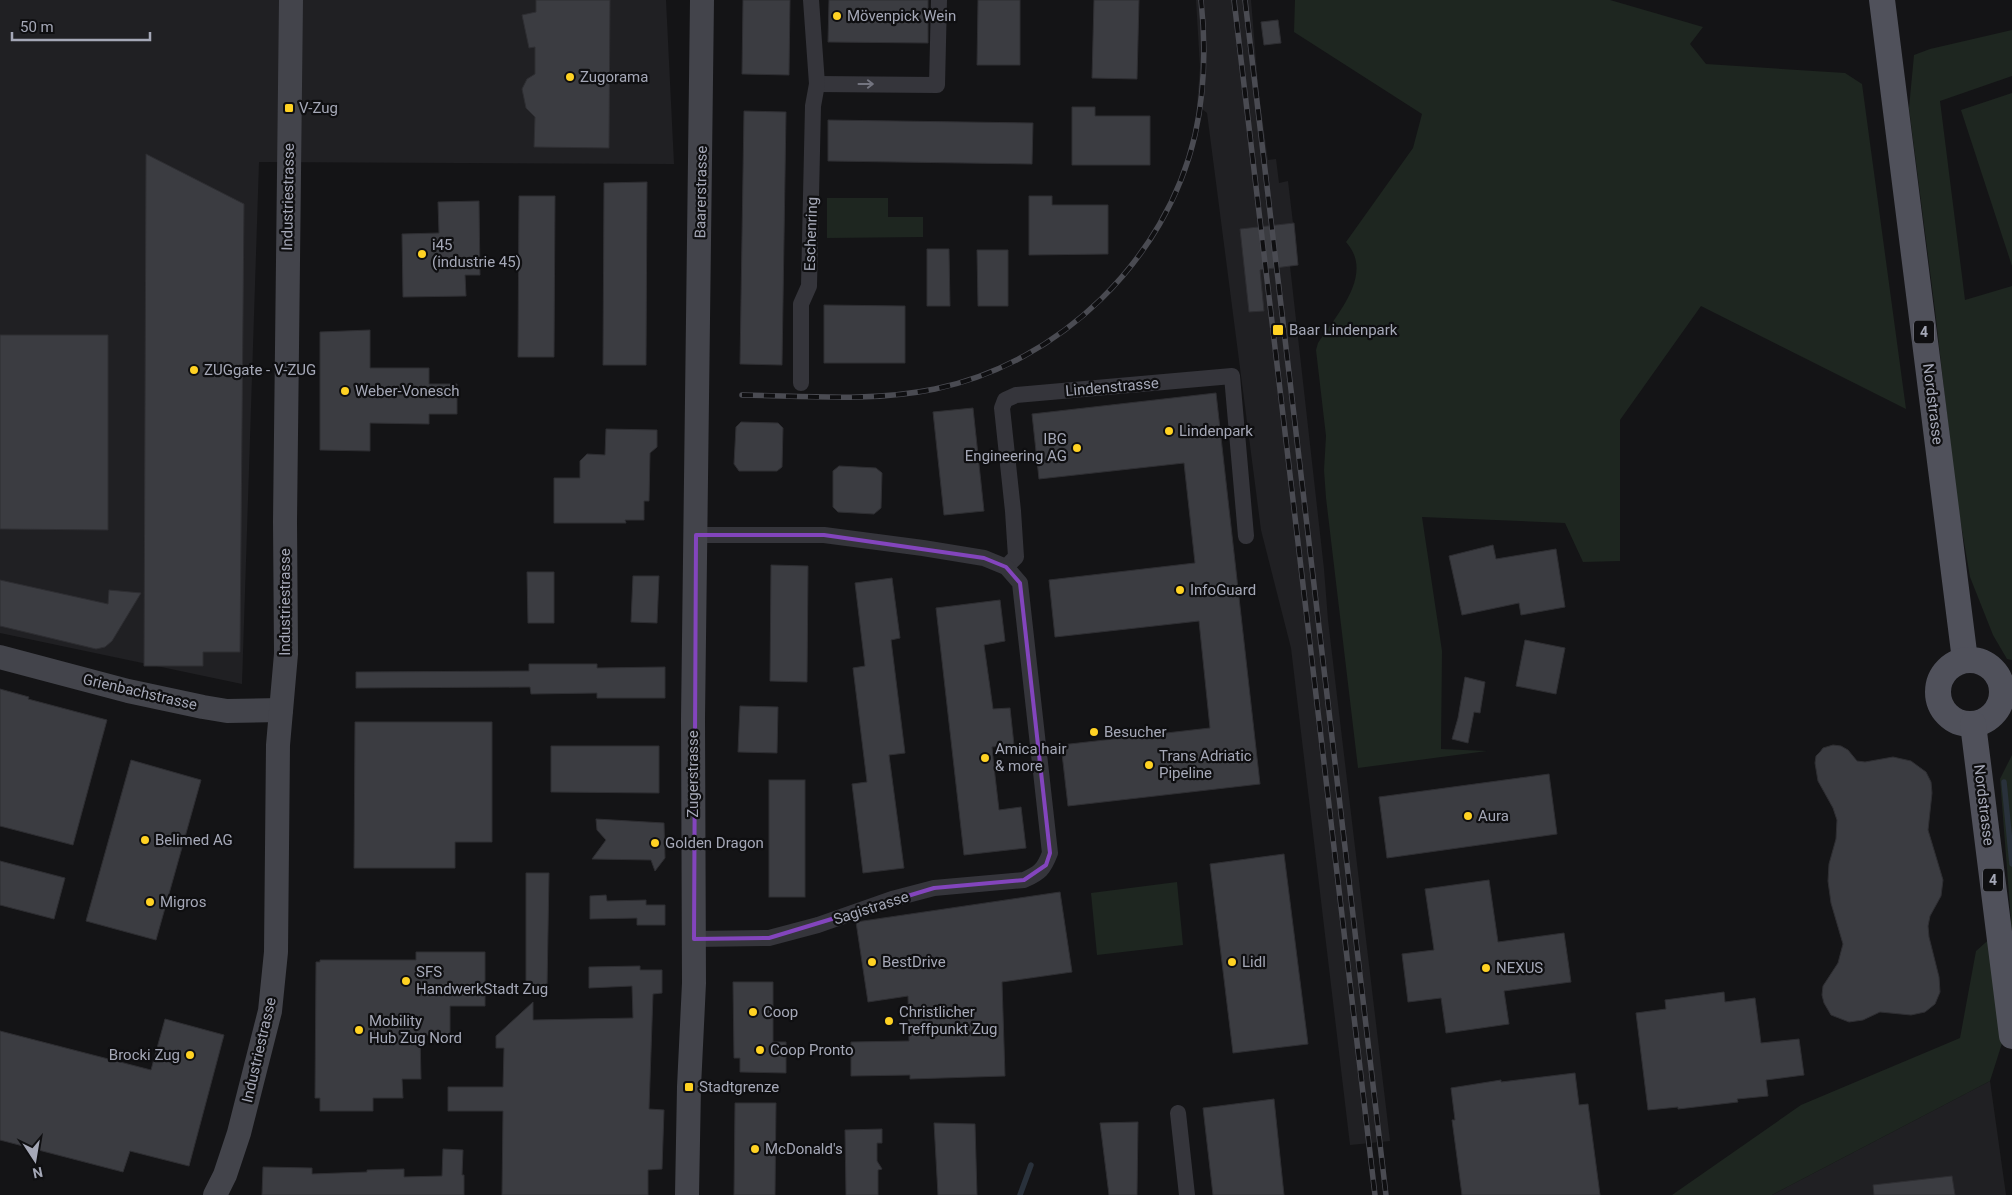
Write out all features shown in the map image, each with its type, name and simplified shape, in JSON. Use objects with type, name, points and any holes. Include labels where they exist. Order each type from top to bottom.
[{"type":"main road","name":"Nordstrasse","points":[[1882,0],[1965,660]]},
{"type":"main road","points":[[1965,660],[1984,662],[1997,675],[2001,683],[2002,694],[1996,709],[1984,720],[1974,724],[1962,723],[1944,711],[1939,701],[1937,690],[1940,679],[1946,670],[1955,663],[1965,660]]},
{"type":"main road","name":"Nordstrasse","points":[[1974,724],[2012,1036]]},
{"type":"street","name":"Industriestrasse","points":[[215,1195],[225,1175],[239,1133],[270,1011],[276,952],[278,745],[286,654],[285,503],[291,0]]},
{"type":"street","name":"Baarerstrasse","points":[[698,383],[702,0]]},
{"type":"street","name":"Eschenring","points":[[801,383],[801,304],[809,286],[813,106],[817,84],[811,0]]},
{"type":"street","points":[[817,84],[937,85],[939,0]]},
{"type":"street","name":"Lindenstrasse","points":[[1006,567],[1016,557],[1002,408],[1005,400],[1016,395],[1232,376],[1246,536]]},
{"type":"street","name":"Zugerstrasse","points":[[688,1195],[689,1087],[694,983],[693,719],[698,383]]},
{"type":"street","points":[[696,535],[824,535],[984,558],[1006,567]]},
{"type":"street","name":"Sagistrasse","points":[[694,939],[769,938],[818,925],[892,899],[934,888],[1024,880],[1037,874],[1046,865],[1050,853],[1020,583],[1006,567]]},
{"type":"street","name":"Grienbachstrasse","points":[[0,657],[128,691],[203,707],[227,711],[281,710]]},
{"type":"street","points":[[1178,1113],[1187,1195]]},
{"type":"highlighted area","points":[[696,535],[824,535],[984,558],[1006,567],[1020,583],[1050,853],[1046,865],[1024,880],[934,888],[769,938],[694,939]]},
{"type":"shaded area","points":[[0,0],[666,0],[674,164],[259,162],[242,684],[0,633]]},
{"type":"shaded area","points":[[1196,0],[1251,0],[1259,95],[1268,160],[1276,159],[1279,183],[1288,181],[1298,265],[1290,266],[1328,620],[1390,1141],[1350,1145],[1291,648],[1261,530],[1207,113],[1197,105],[1200,67]]},
{"type":"shaded area","points":[[1295,0],[1610,0],[1703,27],[1690,44],[1706,64],[1845,73],[1862,84],[1906,409],[1701,306],[1620,420],[1620,561],[1583,562],[1565,523],[1422,517],[1442,651],[1441,749],[1487,751],[1358,768],[1326,498],[1324,470],[1326,436],[1316,350],[1318,343],[1343,307],[1355,280],[1357,267],[1354,254],[1346,242],[1413,148],[1422,114],[1294,32]]},
{"type":"shaded area","points":[[2012,30],[2012,76],[1940,101],[1965,300],[2012,286],[2012,660],[2007,659],[1993,635],[1970,577],[1956,495],[1909,108],[1914,55],[1930,49]]},
{"type":"shaded area","points":[[2012,93],[2012,266],[1961,110]]},
{"type":"shaded area","points":[[827,198],[888,198],[888,217],[923,217],[923,237],[827,238]]},
{"type":"shaded area","points":[[2012,755],[2012,1012],[1990,1081],[1772,1195],[1672,1195],[1801,1105],[1960,1038],[1976,951],[2011,920],[2000,779]]},
{"type":"shaded area","points":[[1177,882],[1183,945],[1097,955],[1091,893]]},
{"type":"shaded area","points":[[1990,1081],[2006,1195],[1772,1195]]},
{"type":"building","name":"Zugorama","points":[[536,0],[610,0],[609,148],[534,147],[535,117],[526,108],[522,89],[527,79],[535,74],[535,47],[529,48],[522,15],[536,12]]},
{"type":"building","points":[[743,0],[790,0],[789,75],[742,74]]},
{"type":"building","points":[[829,0],[928,0],[928,43],[828,42]]},
{"type":"building","points":[[978,0],[1020,0],[1020,65],[977,65]]},
{"type":"building","points":[[1094,0],[1139,0],[1137,79],[1092,78]]},
{"type":"building","points":[[1278,20],[1281,43],[1264,45],[1261,22]]},
{"type":"building","points":[[1072,107],[1095,107],[1095,116],[1150,116],[1150,165],[1072,165]]},
{"type":"building","points":[[744,111],[786,112],[782,365],[740,364]]},
{"type":"building","points":[[828,120],[1033,123],[1032,164],[828,161]]},
{"type":"building","name":"ZUGgate - V-ZUG","points":[[146,154],[244,204],[240,652],[203,652],[203,666],[144,666]]},
{"type":"building","points":[[647,182],[646,365],[603,365],[604,183]]},
{"type":"building","points":[[519,196],[555,196],[554,357],[518,357]]},
{"type":"building","points":[[1029,196],[1052,196],[1052,205],[1108,205],[1108,254],[1029,255]]},
{"type":"building","points":[[479,201],[480,275],[465,275],[466,296],[403,297],[402,234],[439,233],[438,202]]},
{"type":"building","points":[[1294,223],[1298,265],[1260,270],[1264,311],[1249,312],[1240,229]]},
{"type":"building","points":[[927,249],[949,249],[950,306],[927,306]]},
{"type":"building","points":[[977,250],[1008,250],[1008,306],[978,306]]},
{"type":"building","points":[[824,305],[905,306],[905,363],[824,363]]},
{"type":"building","points":[[370,330],[370,368],[429,368],[429,384],[457,384],[457,414],[429,414],[429,424],[370,423],[370,451],[320,450],[320,332]]},
{"type":"building","points":[[0,335],[108,335],[108,530],[0,529]]},
{"type":"building","points":[[1216,393],[1260,784],[1068,806],[1061,745],[1210,728],[1199,621],[1055,637],[1049,580],[1195,563],[1184,463],[1039,479],[1032,414]]},
{"type":"building","points":[[973,408],[984,511],[944,515],[933,412]]},
{"type":"building","points":[[741,422],[778,423],[783,428],[782,467],[777,471],[739,471],[734,464],[736,427]]},
{"type":"building","points":[[606,429],[657,430],[657,447],[650,453],[649,501],[644,501],[644,520],[625,520],[626,523],[554,523],[554,478],[580,478],[580,461],[587,454],[605,455]]},
{"type":"building","points":[[839,466],[876,468],[882,473],[881,508],[874,514],[838,512],[833,507],[833,471]]},
{"type":"building","points":[[1493,545],[1496,559],[1556,549],[1565,607],[1521,615],[1519,603],[1462,615],[1449,556]]},
{"type":"building","points":[[771,565],[808,566],[807,682],[770,681]]},
{"type":"building","points":[[527,572],[554,572],[554,623],[528,623]]},
{"type":"building","points":[[633,576],[659,576],[657,623],[631,622]]},
{"type":"building","points":[[892,578],[900,638],[891,640],[905,753],[889,755],[904,868],[863,873],[852,784],[867,782],[853,668],[865,666],[855,583]]},
{"type":"building","points":[[0,580],[108,604],[109,590],[141,593],[112,641],[105,647],[96,649],[0,626]]},
{"type":"building","points":[[1000,600],[1005,641],[984,645],[993,709],[1010,708],[1014,745],[992,747],[994,767],[999,810],[1021,807],[1026,848],[964,855],[936,608]]},
{"type":"building","points":[[1525,640],[1565,648],[1556,694],[1516,686]]},
{"type":"building","points":[[529,664],[597,664],[597,668],[665,667],[665,698],[597,698],[597,693],[531,694],[530,687],[356,688],[356,672],[529,671]]},
{"type":"building","points":[[1465,677],[1485,682],[1480,713],[1474,712],[1468,743],[1452,739],[1458,718]]},
{"type":"building","points":[[0,689],[29,697],[28,699],[107,720],[73,845],[0,826]]},
{"type":"building","points":[[740,706],[778,707],[777,753],[738,752]]},
{"type":"building","points":[[355,722],[492,722],[492,842],[455,842],[455,868],[354,868]]},
{"type":"building","points":[[1833,745],[1841,746],[1848,750],[1857,761],[1865,762],[1893,757],[1911,761],[1926,772],[1931,782],[1932,793],[1928,830],[1943,880],[1941,896],[1930,916],[1928,926],[1939,977],[1940,992],[1935,1004],[1925,1012],[1911,1015],[1880,1012],[1863,1020],[1849,1022],[1831,1015],[1824,1003],[1822,995],[1823,986],[1838,963],[1843,944],[1831,903],[1828,881],[1829,864],[1836,839],[1837,820],[1833,808],[1818,781],[1815,763],[1816,756],[1823,748]]},
{"type":"building","points":[[551,746],[659,746],[659,793],[551,792]]},
{"type":"building","points":[[131,760],[201,780],[156,940],[86,921]]},
{"type":"building","name":"Aura","points":[[1549,774],[1557,834],[1387,858],[1379,797]]},
{"type":"building","points":[[769,780],[805,780],[805,897],[769,897]]},
{"type":"building","points":[[596,819],[664,823],[665,858],[655,871],[651,860],[592,859],[606,840],[597,830]]},
{"type":"building","points":[[1284,854],[1308,1044],[1233,1053],[1210,864]]},
{"type":"building","points":[[0,861],[65,878],[54,919],[0,905]]},
{"type":"building","points":[[526,873],[549,873],[547,988],[526,988]]},
{"type":"building","name":"NEXUS","points":[[1489,880],[1498,942],[1564,933],[1571,982],[1504,991],[1509,1024],[1446,1033],[1441,998],[1408,1002],[1402,954],[1434,950],[1425,889]]},
{"type":"building","points":[[1060,892],[1072,972],[1002,982],[1005,1076],[910,1079],[910,1075],[851,1076],[851,1042],[909,1041],[908,996],[868,1002],[856,922]]},
{"type":"building","points":[[606,895],[607,901],[646,900],[646,905],[665,905],[665,925],[637,925],[637,918],[590,919],[590,896]]},
{"type":"building","name":"Mobility Hub Zug Nord","points":[[416,952],[485,952],[485,1006],[450,1006],[450,1035],[420,1035],[421,1079],[402,1079],[403,1098],[373,1098],[373,1111],[320,1111],[320,1098],[315,1098],[316,962],[320,962],[320,960],[416,960]]},
{"type":"building","points":[[640,966],[640,970],[662,970],[662,993],[653,994],[649,1109],[664,1110],[662,1169],[648,1170],[648,1195],[502,1195],[503,1111],[448,1111],[448,1087],[503,1087],[504,1048],[496,1048],[496,1036],[533,1002],[533,1020],[633,1018],[632,986],[589,988],[589,967]]},
{"type":"building","name":"Coop","points":[[733,982],[773,982],[773,1042],[786,1042],[786,1073],[740,1072],[740,1058],[734,1058]]},
{"type":"building","points":[[1724,992],[1725,1002],[1755,998],[1761,1043],[1799,1039],[1804,1075],[1766,1080],[1768,1096],[1737,1099],[1738,1102],[1678,1109],[1678,1107],[1648,1110],[1636,1013],[1666,1009],[1665,1000]]},
{"type":"building","points":[[165,1019],[224,1035],[189,1166],[130,1151],[123,1172],[0,1140],[0,1031],[151,1070]]},
{"type":"building","points":[[1575,1073],[1579,1105],[1588,1104],[1600,1195],[1462,1195],[1452,1120],[1455,1120],[1451,1088],[1501,1080],[1501,1082]]},
{"type":"building","points":[[1274,1099],[1284,1195],[1213,1195],[1203,1108]]},
{"type":"building","name":"McDonald's","points":[[735,1103],[776,1103],[775,1195],[734,1195]]},
{"type":"building","points":[[1138,1122],[1137,1195],[1109,1195],[1100,1123]]},
{"type":"building","points":[[934,1123],[975,1124],[977,1195],[938,1195]]},
{"type":"building","points":[[882,1129],[882,1143],[877,1143],[877,1161],[882,1169],[878,1170],[878,1195],[846,1195],[845,1130]]},
{"type":"building","points":[[443,1149],[463,1150],[462,1175],[464,1175],[464,1195],[262,1195],[263,1167],[312,1168],[312,1174],[404,1169],[404,1177],[442,1176]]},
{"type":"building","points":[[1952,1176],[1955,1195],[1874,1195],[1873,1185]]},
{"type":"waterway","points":[[2004,782],[2012,864]]},
{"type":"waterway","points":[[1020,1195],[1031,1165]]},
{"type":"railway","points":[[742,395],[863,397],[887,396],[935,389],[981,376],[1024,356],[1065,330],[1101,299],[1133,263],[1160,224],[1181,181],[1195,135],[1203,85],[1204,34],[1201,0]]},
{"type":"railway","points":[[1234,0],[1375,1195]]},
{"type":"railway","points":[[1245,0],[1386,1195]]},
{"type":"place","name":"Mövenpick Wein","points":[[837,16]]},
{"type":"place","name":"Zugorama","points":[[570,77]]},
{"type":"place","name":"V-Zug","points":[[289,108]]},
{"type":"place","name":"i45 (industrie 45)","points":[[422,254]]},
{"type":"place","name":"Baar Lindenpark","points":[[1278,330]]},
{"type":"place","name":"ZUGgate - V-ZUG","points":[[194,370]]},
{"type":"place","name":"Weber-Vonesch","points":[[345,391]]},
{"type":"place","name":"Lindenpark","points":[[1169,431]]},
{"type":"place","name":"IBG Engineering AG","points":[[1077,448]]},
{"type":"place","name":"InfoGuard","points":[[1180,590]]},
{"type":"place","name":"Besucher","points":[[1094,732]]},
{"type":"place","name":"Amica hair & more","points":[[985,758]]},
{"type":"place","name":"Trans Adriatic Pipeline","points":[[1149,765]]},
{"type":"place","name":"Aura","points":[[1468,816]]},
{"type":"place","name":"Belimed AG","points":[[145,840]]},
{"type":"place","name":"Golden Dragon","points":[[655,843]]},
{"type":"place","name":"Migros","points":[[150,902]]},
{"type":"place","name":"BestDrive","points":[[872,962]]},
{"type":"place","name":"Lidl","points":[[1232,962]]},
{"type":"place","name":"NEXUS","points":[[1486,968]]},
{"type":"place","name":"SFS HandwerkStadt Zug","points":[[406,981]]},
{"type":"place","name":"Coop","points":[[753,1012]]},
{"type":"place","name":"Christlicher Treffpunkt Zug","points":[[889,1021]]},
{"type":"place","name":"Mobility Hub Zug Nord","points":[[359,1030]]},
{"type":"place","name":"Coop Pronto","points":[[760,1050]]},
{"type":"place","name":"Brocki Zug","points":[[190,1055]]},
{"type":"place","name":"Stadtgrenze","points":[[689,1087]]},
{"type":"place","name":"McDonald's","points":[[755,1149]]}]
